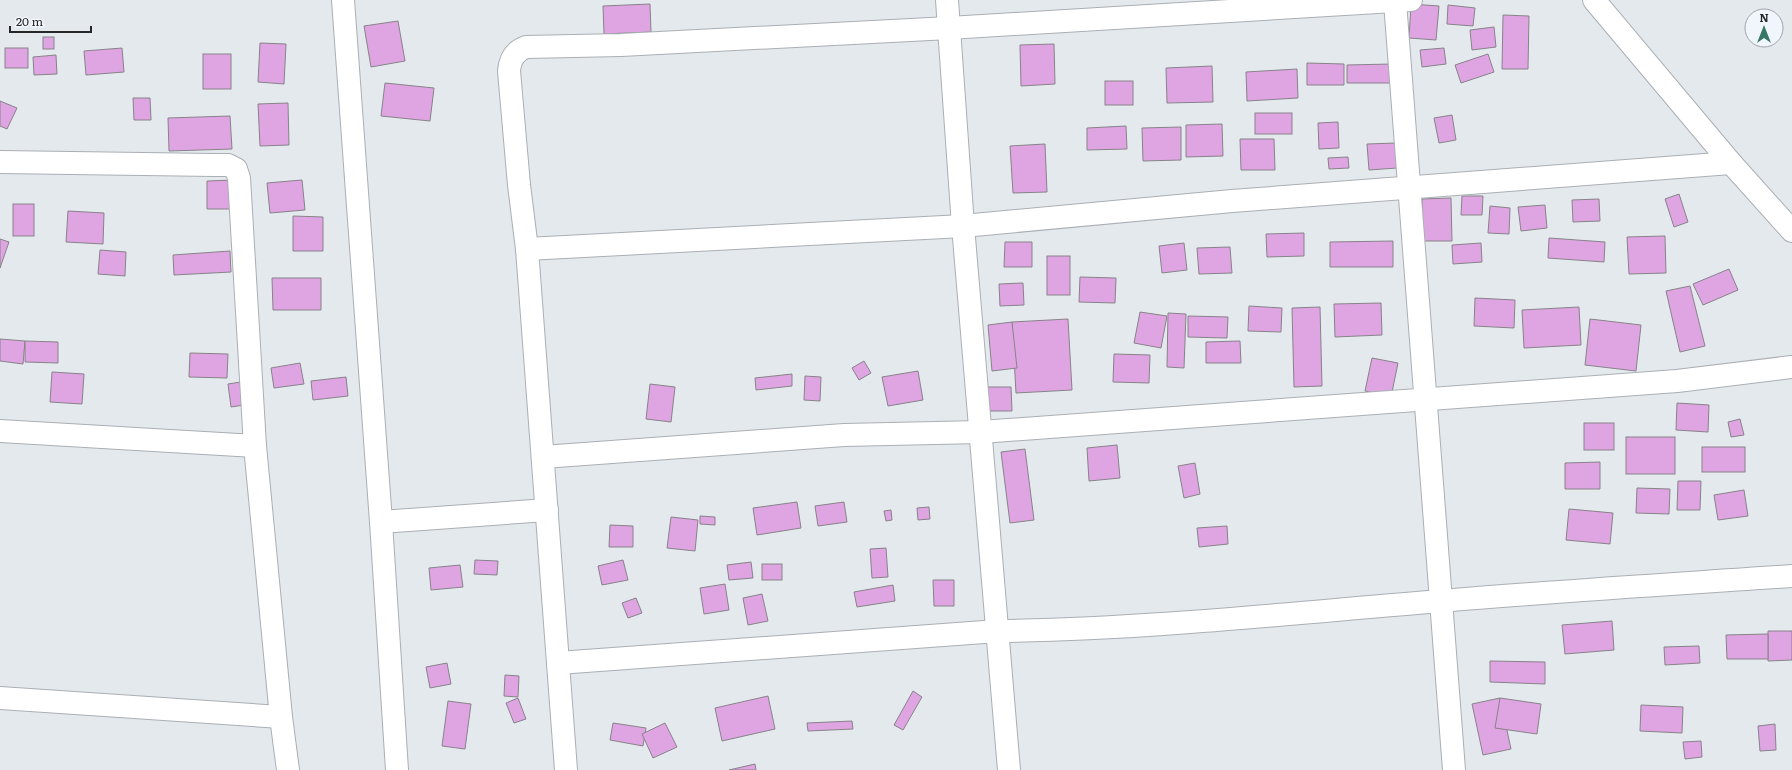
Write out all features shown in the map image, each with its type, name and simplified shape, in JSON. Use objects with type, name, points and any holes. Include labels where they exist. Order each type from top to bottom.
[{"type":"street","points":[[343,0],[381,522],[397,770]]},
{"type":"street","points":[[947,0],[963,226],[1009,770]]},
{"type":"street","points":[[1594,0],[1731,163],[1792,231]]},
{"type":"street","points":[[566,770],[527,249],[519,185],[509,70],[510,62],[521,49],[526,47],[621,45],[949,28],[1403,1],[1409,187],[1454,770]]},
{"type":"street","points":[[0,162],[228,165],[236,169],[239,178],[255,446],[288,770]]},
{"type":"street","points":[[527,249],[963,226],[1409,187],[1731,163]]},
{"type":"street","points":[[543,457],[844,435],[981,432],[1677,381],[1792,367]]},
{"type":"street","points":[[0,431],[255,446]]},
{"type":"street","points":[[381,522],[547,510]]},
{"type":"street","points":[[558,663],[998,631],[1064,630],[1252,618],[1441,601],[1792,576]]},
{"type":"street","points":[[0,698],[282,717]]},
{"type":"building","points":[[650,4],[651,32],[604,34],[603,6]]},
{"type":"building","points":[[1411,4],[1439,6],[1436,40],[1409,38]]},
{"type":"building","points":[[1448,5],[1475,8],[1473,26],[1447,24]]},
{"type":"building","points":[[1503,15],[1529,16],[1528,69],[1502,69]]},
{"type":"building","points":[[398,21],[405,61],[371,67],[364,26]]},
{"type":"building","points":[[1494,27],[1496,47],[1472,50],[1470,30]]},
{"type":"building","points":[[43,37],[54,37],[54,49],[43,49]]},
{"type":"building","points":[[260,43],[286,44],[284,84],[258,82]]},
{"type":"building","points":[[1054,44],[1055,84],[1021,86],[1020,45]]},
{"type":"building","points":[[5,48],[28,48],[28,68],[5,68]]},
{"type":"building","points":[[122,48],[124,72],[86,75],[84,51]]},
{"type":"building","points":[[1444,48],[1446,64],[1422,67],[1420,50]]},
{"type":"building","points":[[203,54],[231,54],[231,89],[203,89]]},
{"type":"building","points":[[1488,54],[1494,72],[1461,83],[1455,65]]},
{"type":"building","points":[[56,55],[57,74],[34,75],[33,57]]},
{"type":"building","points":[[1307,63],[1344,64],[1344,85],[1307,85]]},
{"type":"building","points":[[1392,64],[1392,83],[1347,83],[1347,65]]},
{"type":"building","points":[[1212,66],[1213,102],[1167,103],[1166,68]]},
{"type":"building","points":[[1297,69],[1298,98],[1247,101],[1246,72]]},
{"type":"building","points":[[1105,81],[1133,81],[1133,105],[1105,105]]},
{"type":"building","points":[[385,83],[434,88],[430,121],[381,116]]},
{"type":"building","points":[[133,98],[150,98],[151,120],[134,120]]},
{"type":"building","points":[[0,101],[17,108],[7,129],[0,126]]},
{"type":"building","points":[[288,103],[289,145],[260,146],[258,104]]},
{"type":"building","points":[[1255,113],[1292,113],[1292,134],[1255,134]]},
{"type":"building","points":[[1452,115],[1456,140],[1439,143],[1434,118]]},
{"type":"building","points":[[230,116],[232,149],[169,151],[168,118]]},
{"type":"building","points":[[1338,122],[1339,148],[1319,149],[1318,123]]},
{"type":"building","points":[[1222,124],[1223,156],[1186,157],[1186,125]]},
{"type":"building","points":[[1126,126],[1127,149],[1087,150],[1087,128]]},
{"type":"building","points":[[1181,127],[1181,160],[1143,161],[1142,128]]},
{"type":"building","points":[[1240,139],[1274,139],[1275,170],[1241,170]]},
{"type":"building","points":[[1396,143],[1397,168],[1369,170],[1367,144]]},
{"type":"building","points":[[1045,144],[1047,192],[1013,193],[1010,146]]},
{"type":"building","points":[[1348,157],[1349,168],[1329,169],[1328,158]]},
{"type":"building","points":[[235,180],[236,209],[207,209],[207,181]]},
{"type":"building","points":[[302,180],[305,210],[270,213],[267,183]]},
{"type":"building","points":[[1679,194],[1688,222],[1674,227],[1665,199]]},
{"type":"building","points":[[1462,196],[1483,196],[1482,215],[1461,215]]},
{"type":"building","points":[[1451,198],[1452,241],[1423,241],[1422,199]]},
{"type":"building","points":[[1599,199],[1600,221],[1573,222],[1572,200]]},
{"type":"building","points":[[13,204],[34,204],[34,236],[13,236]]},
{"type":"building","points":[[1545,205],[1547,228],[1521,231],[1518,207]]},
{"type":"building","points":[[1490,206],[1510,208],[1509,234],[1488,233]]},
{"type":"building","points":[[68,211],[104,213],[103,244],[66,242]]},
{"type":"building","points":[[293,216],[323,217],[323,251],[293,251]]},
{"type":"building","points":[[1304,233],[1304,256],[1267,257],[1266,234]]},
{"type":"building","points":[[1665,236],[1666,273],[1629,274],[1627,237]]},
{"type":"building","points":[[1549,238],[1605,242],[1604,262],[1548,258]]},
{"type":"building","points":[[0,239],[9,242],[0,268]]},
{"type":"building","points":[[1393,241],[1393,267],[1330,267],[1330,242]]},
{"type":"building","points":[[1005,242],[1032,242],[1032,267],[1004,267]]},
{"type":"building","points":[[1184,243],[1187,270],[1162,273],[1159,246]]},
{"type":"building","points":[[1481,243],[1482,262],[1453,264],[1452,245]]},
{"type":"building","points":[[1230,247],[1232,273],[1199,274],[1197,248]]},
{"type":"building","points":[[100,250],[126,252],[125,276],[98,274]]},
{"type":"building","points":[[230,251],[231,272],[174,275],[173,255]]},
{"type":"building","points":[[1047,256],[1070,256],[1070,295],[1047,295]]},
{"type":"building","points":[[1729,269],[1738,290],[1703,305],[1693,284]]},
{"type":"building","points":[[1080,277],[1116,278],[1115,303],[1079,302]]},
{"type":"building","points":[[272,278],[321,278],[321,310],[273,310]]},
{"type":"building","points":[[1023,283],[1024,305],[1000,306],[999,284]]},
{"type":"building","points":[[1690,286],[1705,346],[1680,352],[1666,291]]},
{"type":"building","points":[[1475,298],[1515,300],[1514,328],[1474,326]]},
{"type":"building","points":[[1381,303],[1382,335],[1335,337],[1334,304]]},
{"type":"building","points":[[1249,306],[1282,308],[1281,332],[1248,331]]},
{"type":"building","points":[[1320,307],[1322,386],[1294,387],[1292,308]]},
{"type":"building","points":[[1579,307],[1581,345],[1524,348],[1522,310]]},
{"type":"building","points":[[1140,312],[1167,316],[1161,348],[1134,343]]},
{"type":"building","points":[[1168,313],[1186,314],[1184,368],[1167,367]]},
{"type":"building","points":[[1188,316],[1228,317],[1227,338],[1188,337]]},
{"type":"building","points":[[1068,319],[1072,390],[1016,393],[1012,322]]},
{"type":"building","points":[[1590,319],[1641,325],[1636,371],[1585,365]]},
{"type":"building","points":[[1012,322],[1017,368],[992,371],[988,325]]},
{"type":"building","points":[[0,339],[25,341],[23,364],[0,361]]},
{"type":"building","points":[[25,341],[58,342],[58,363],[25,362]]},
{"type":"building","points":[[1240,341],[1241,363],[1206,363],[1206,342]]},
{"type":"building","points":[[190,353],[228,354],[227,378],[189,377]]},
{"type":"building","points":[[1114,354],[1150,355],[1149,383],[1113,382]]},
{"type":"building","points":[[1372,358],[1398,363],[1391,397],[1365,391]]},
{"type":"building","points":[[864,361],[871,373],[859,380],[852,368]]},
{"type":"building","points":[[300,363],[304,384],[274,388],[271,368]]},
{"type":"building","points":[[918,371],[923,400],[888,406],[882,377]]},
{"type":"building","points":[[52,372],[84,374],[82,404],[50,402]]},
{"type":"building","points":[[792,374],[792,386],[756,390],[755,378]]},
{"type":"building","points":[[805,376],[821,377],[820,401],[804,400]]},
{"type":"building","points":[[346,377],[348,396],[313,400],[311,381]]},
{"type":"building","points":[[247,381],[251,404],[231,407],[228,384]]},
{"type":"building","points":[[650,384],[675,387],[671,422],[646,419]]},
{"type":"building","points":[[981,387],[1011,387],[1012,411],[981,411]]},
{"type":"building","points":[[1677,403],[1709,405],[1708,432],[1676,430]]},
{"type":"building","points":[[1740,419],[1744,435],[1731,437],[1728,422]]},
{"type":"building","points":[[1584,423],[1614,423],[1614,450],[1584,450]]},
{"type":"building","points":[[1626,437],[1675,437],[1675,474],[1626,474]]},
{"type":"building","points":[[1117,445],[1120,478],[1089,481],[1087,448]]},
{"type":"building","points":[[1702,447],[1745,447],[1745,472],[1702,472]]},
{"type":"building","points":[[1025,449],[1034,520],[1010,523],[1001,452]]},
{"type":"building","points":[[1600,462],[1600,489],[1565,489],[1565,463]]},
{"type":"building","points":[[1195,463],[1200,494],[1184,498],[1178,466]]},
{"type":"building","points":[[1678,481],[1701,481],[1700,510],[1677,510]]},
{"type":"building","points":[[1637,488],[1670,489],[1669,514],[1636,513]]},
{"type":"building","points":[[1744,490],[1748,516],[1718,520],[1714,495]]},
{"type":"building","points":[[797,502],[801,528],[757,535],[753,508]]},
{"type":"building","points":[[844,502],[847,522],[818,526],[815,506]]},
{"type":"building","points":[[929,507],[930,519],[918,520],[917,508]]},
{"type":"building","points":[[1569,509],[1613,513],[1610,544],[1566,540]]},
{"type":"building","points":[[891,510],[892,520],[886,521],[884,511]]},
{"type":"building","points":[[700,516],[715,517],[715,525],[700,524]]},
{"type":"building","points":[[671,517],[698,520],[695,551],[667,548]]},
{"type":"building","points":[[610,525],[633,526],[633,547],[609,547]]},
{"type":"building","points":[[1227,526],[1228,544],[1199,547],[1197,528]]},
{"type":"building","points":[[886,548],[888,577],[872,578],[870,549]]},
{"type":"building","points":[[475,560],[498,561],[497,575],[474,574]]},
{"type":"building","points":[[623,560],[628,580],[602,585],[598,566]]},
{"type":"building","points":[[751,562],[753,578],[729,580],[727,565]]},
{"type":"building","points":[[762,564],[782,564],[782,580],[762,580]]},
{"type":"building","points":[[460,565],[463,587],[431,590],[429,568]]},
{"type":"building","points":[[933,580],[954,580],[954,606],[934,606]]},
{"type":"building","points":[[725,584],[729,610],[704,614],[700,588]]},
{"type":"building","points":[[893,585],[895,601],[857,607],[854,592]]},
{"type":"building","points":[[762,594],[768,621],[748,625],[743,598]]},
{"type":"building","points":[[636,598],[642,613],[628,618],[622,603]]},
{"type":"building","points":[[1612,621],[1614,650],[1565,654],[1562,625]]},
{"type":"building","points":[[1768,631],[1792,631],[1792,660],[1768,661]]},
{"type":"building","points":[[1768,634],[1768,659],[1727,659],[1726,635]]},
{"type":"building","points":[[1699,646],[1700,663],[1665,665],[1664,647]]},
{"type":"building","points":[[1490,661],[1545,662],[1545,684],[1490,682]]},
{"type":"building","points":[[447,663],[451,684],[430,688],[426,667]]},
{"type":"building","points":[[505,675],[519,676],[518,697],[504,696]]},
{"type":"building","points":[[913,691],[922,697],[903,730],[894,725]]},
{"type":"building","points":[[768,696],[775,729],[722,741],[715,708]]},
{"type":"building","points":[[518,698],[526,719],[514,723],[506,703]]},
{"type":"building","points":[[1500,698],[1511,749],[1483,755],[1472,704]]},
{"type":"building","points":[[1500,698],[1541,704],[1537,734],[1495,728]]},
{"type":"building","points":[[448,701],[471,704],[465,749],[442,746]]},
{"type":"building","points":[[1641,705],[1683,707],[1682,733],[1640,731]]},
{"type":"building","points":[[852,721],[853,729],[808,731],[807,723]]},
{"type":"building","points":[[613,723],[646,728],[643,746],[610,740]]},
{"type":"building","points":[[665,723],[677,747],[653,758],[642,734]]},
{"type":"building","points":[[1775,724],[1776,750],[1760,751],[1758,726]]},
{"type":"building","points":[[1701,741],[1702,757],[1685,759],[1683,742]]},
{"type":"building","points":[[755,764],[756,770],[729,770]]}]
